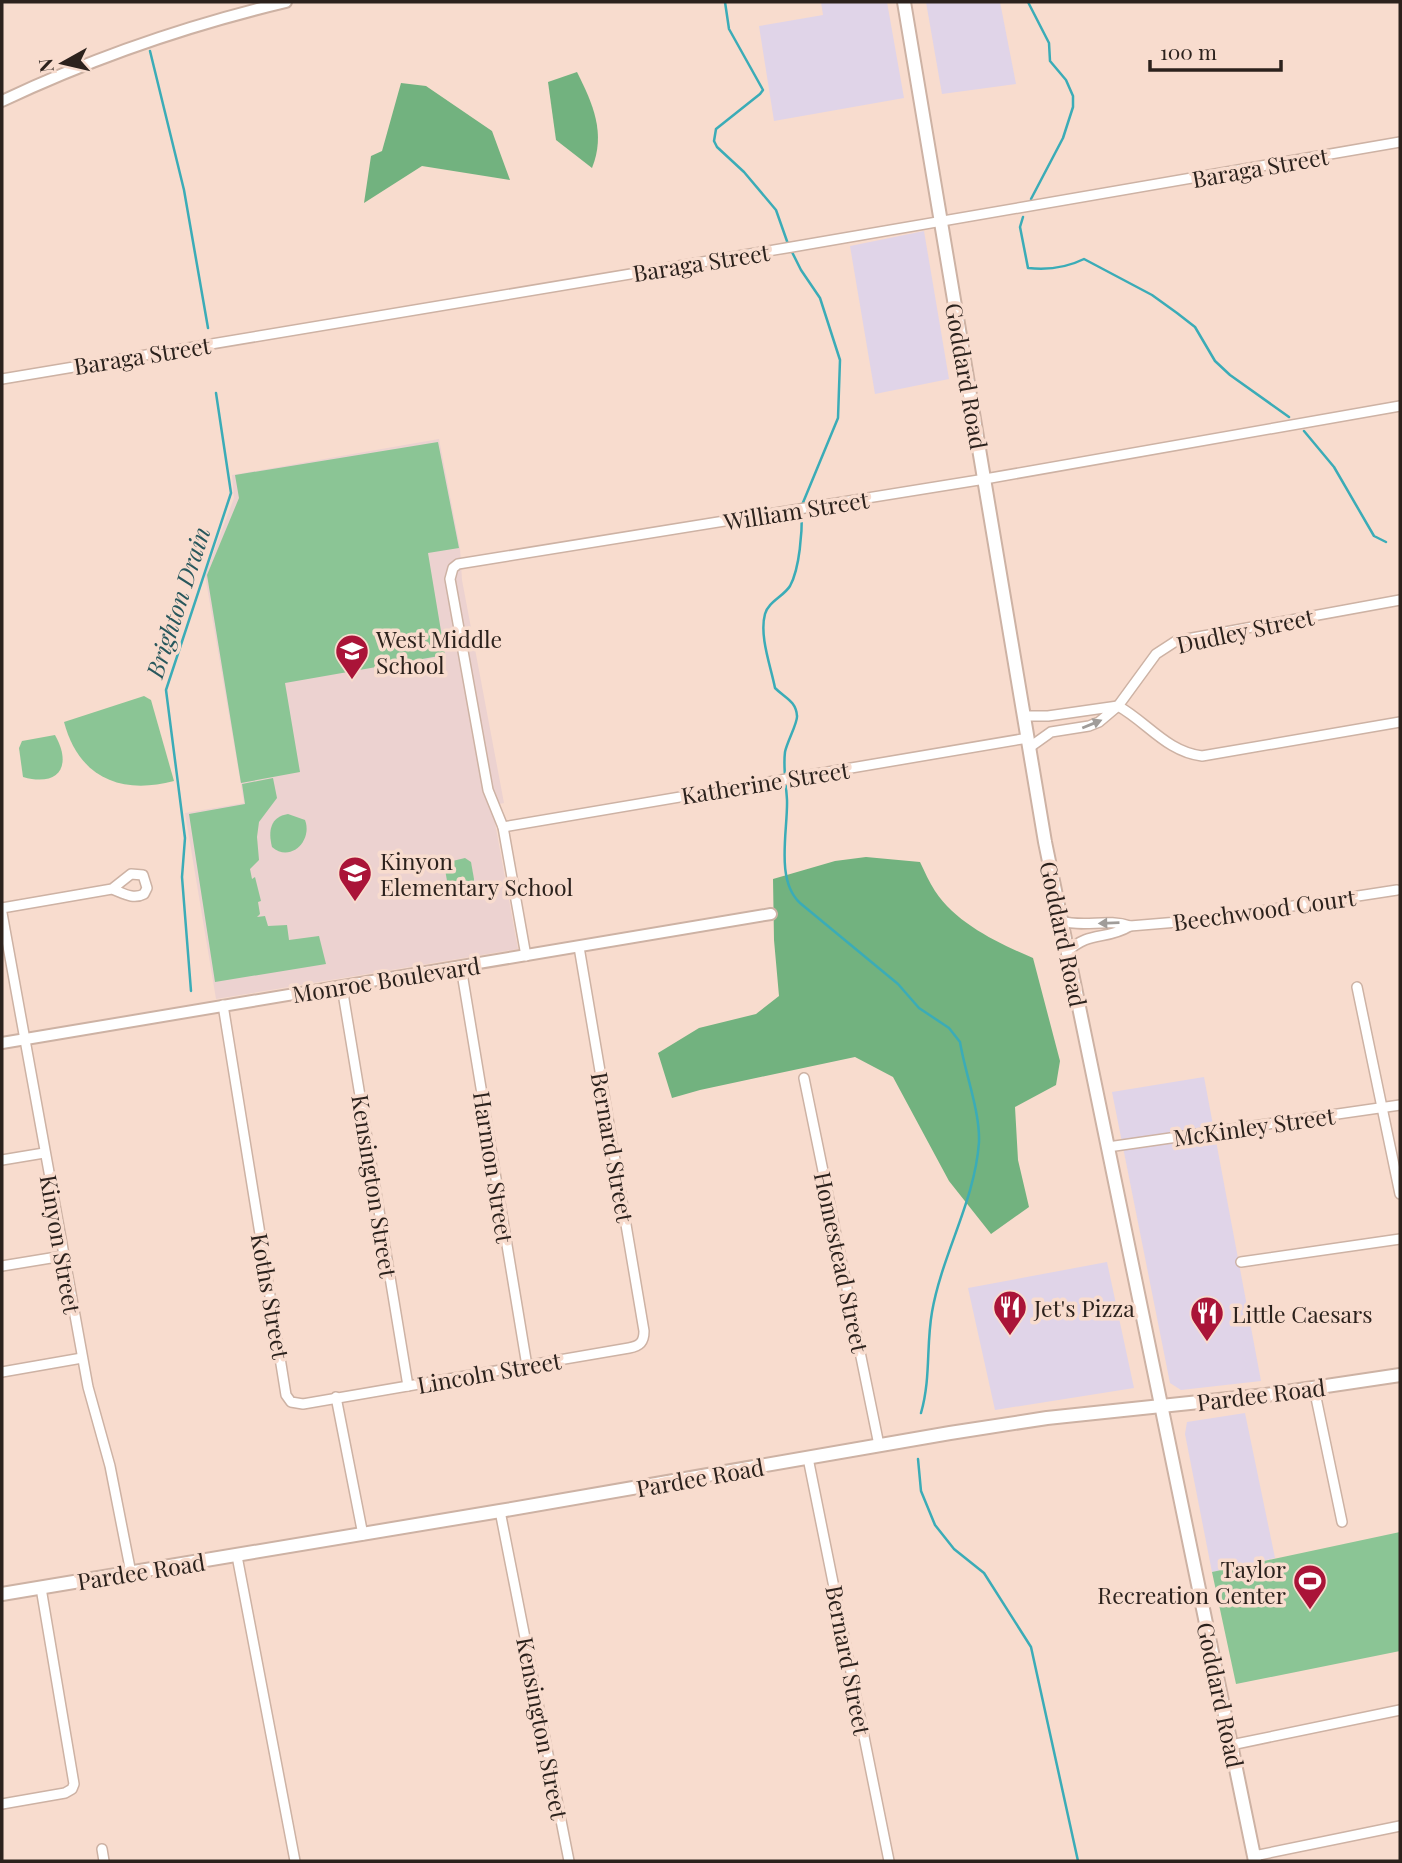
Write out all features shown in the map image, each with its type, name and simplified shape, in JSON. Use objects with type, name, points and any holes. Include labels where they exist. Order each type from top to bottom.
[{"type":"main road","name":"Goddard Road","points":[[904,2],[1061,921],[1255,1859]]},
{"type":"main road","name":"Pardee Road","points":[[2,1594],[1047,1418],[1314,1388],[1400,1375]]},
{"type":"street","points":[[2,101],[108,55],[286,2]]},
{"type":"street","name":"Baraga Street","points":[[2,379],[1400,142]]},
{"type":"street","name":"William Street","points":[[503,827],[488,790],[450,579],[453,568],[469,562],[813,508],[1400,406]]},
{"type":"street","name":"Dudley Street","points":[[1118,706],[1156,654],[1175,640],[1400,600]]},
{"type":"street","points":[[1024,716],[1048,716],[1118,706],[1174,748],[1202,756],[1400,722]]},
{"type":"street","name":"Katherine Street","points":[[503,827],[774,780],[1029,743],[1051,732],[1099,722],[1118,706]]},
{"type":"street","points":[[503,827],[526,956]]},
{"type":"street","points":[[2,908],[112,889]]},
{"type":"street","name":"Beechwood Court","points":[[1067,952],[1079,941],[1119,932],[1130,926],[1202,920],[1396,890]]},
{"type":"street","name":"Kinyon Street","points":[[2,913],[82,1358],[110,1466],[131,1573]]},
{"type":"street","name":"Monroe Boulevard","points":[[2,1043],[771,914]]},
{"type":"street","name":"Beechwood Court","points":[[1061,921],[1074,925],[1116,921],[1130,926]]},
{"type":"street","name":"Bernard Street","points":[[579,947],[645,1331],[640,1345]]},
{"type":"street","name":"Harmon Street","points":[[461,967],[527,1366]]},
{"type":"street","name":"Kensington Street","points":[[342,987],[408,1386]]},
{"type":"street","points":[[1357,987],[1400,1194]]},
{"type":"street","name":"Koths Street","points":[[223,1006],[286,1395],[291,1402],[299,1405],[336,1397]]},
{"type":"street","name":"Homestead Street","points":[[804,1078],[879,1445]]},
{"type":"street","name":"McKinley Street","points":[[1108,1147],[1400,1105]]},
{"type":"street","points":[[2,1160],[44,1153]]},
{"type":"street","points":[[1241,1262],[1400,1239]]},
{"type":"street","points":[[2,1266],[63,1256]]},
{"type":"street","name":"Lincoln Street","points":[[336,1397],[640,1345]]},
{"type":"street","points":[[2,1372],[82,1358]]},
{"type":"street","points":[[1314,1388],[1342,1521]]},
{"type":"street","points":[[336,1397],[362,1535]]},
{"type":"street","name":"Bernard Street","points":[[808,1458],[889,1861]]},
{"type":"street","name":"Kensington Street","points":[[500,1511],[569,1861]]},
{"type":"street","points":[[237,1556],[295,1861]]},
{"type":"street","points":[[2,1804],[65,1793],[72,1789],[74,1784],[41,1588]]},
{"type":"street","points":[[1231,1745],[1400,1710]]},
{"type":"street","points":[[1255,1859],[1400,1826]]},
{"type":"street","points":[[102,1849],[104,1861]]},
{"type":"shaded area","points":[[821,2],[887,2],[904,98],[774,121],[759,26],[823,15]]},
{"type":"shaded area","points":[[926,2],[1000,2],[1016,84],[942,94]]},
{"type":"shaded area","points":[[924,231],[949,379],[875,394],[850,246]]},
{"type":"shaded area","name":"West Middle School","points":[[439,439],[460,548],[462,580],[504,803],[492,806],[518,949],[216,999],[185,813],[244,803],[205,575],[234,498],[232,475]]},
{"type":"shaded area","points":[[1204,1077],[1261,1381],[1181,1390],[1170,1383],[1112,1092]]},
{"type":"shaded area","points":[[1107,1262],[1134,1388],[995,1410],[968,1288]]},
{"type":"shaded area","points":[[1245,1413],[1275,1558],[1212,1572],[1185,1434],[1187,1422]]},
{"type":"green space","points":[[577,72],[592,107],[598,131],[592,168],[556,140],[548,82]]},
{"type":"green space","points":[[401,83],[426,86],[492,131],[510,180],[422,166],[364,203],[371,156],[382,151]]},
{"type":"green space","points":[[438,442],[459,548],[428,553],[445,655],[285,683],[300,772],[241,783],[207,575],[239,498],[235,475]]},
{"type":"green space","points":[[144,696],[151,700],[174,781],[137,786],[105,778],[91,769],[80,757],[64,722]]},
{"type":"green space","points":[[55,735],[63,756],[59,772],[45,779],[23,777],[19,748],[22,741]]},
{"type":"green space","points":[[273,778],[277,798],[259,822],[259,860],[250,869],[252,879],[255,877],[261,901],[258,902],[260,914],[257,917],[265,916],[268,926],[287,925],[289,940],[319,936],[326,964],[215,982],[189,814],[245,804],[242,784]]},
{"type":"green space","points":[[288,814],[305,820],[306,835],[303,842],[292,851],[279,851],[272,847],[271,830],[277,818]]},
{"type":"green space","points":[[866,857],[920,862],[944,903],[966,923],[992,939],[1033,958],[1060,1061],[1056,1085],[1015,1107],[1018,1160],[1029,1207],[991,1234],[949,1181],[893,1077],[855,1057],[672,1098],[658,1053],[699,1028],[756,1014],[779,996],[774,940],[773,879],[835,861]]},
{"type":"green space","points":[[465,858],[471,862],[474,879],[472,896],[450,899],[444,863]]},
{"type":"green space","name":"Taylor Recreation Center","points":[[1400,1532],[1400,1651],[1236,1684],[1212,1572]]},
{"type":"waterway","points":[[725,2],[729,29],[763,90],[716,129],[714,141],[776,210],[788,244]]},
{"type":"waterway","points":[[1028,2],[1049,43],[1050,61],[1066,80],[1073,96],[1073,107],[1063,138],[1031,199]]},
{"type":"waterway","name":"Brighton Drain","points":[[150,51],[184,190],[208,328]]},
{"type":"waterway","points":[[1023,217],[1020,227],[1028,268],[1056,268],[1084,259],[1152,295],[1195,327],[1215,361],[1230,375],[1289,417]]},
{"type":"waterway","points":[[791,250],[820,298],[840,360],[838,418],[802,505]]},
{"type":"waterway","name":"Brighton Drain","points":[[191,991],[182,877],[185,838],[166,690],[231,493],[216,393]]},
{"type":"waterway","points":[[1304,431],[1334,467],[1374,536],[1386,542]]},
{"type":"waterway","points":[[802,511],[796,570],[790,586],[767,610],[763,632],[775,688],[792,703],[797,716],[784,758],[787,800],[784,854],[788,881],[792,893],[800,903],[898,984],[919,1008],[949,1028],[960,1042],[979,1130],[971,1185],[943,1269],[932,1312],[926,1387],[921,1413]]},
{"type":"waterway","points":[[918,1459],[921,1491],[935,1525],[954,1549],[984,1573],[1031,1647],[1078,1861]]},
{"type":"place","name":"West Middle School","points":[[352,681]]},
{"type":"place","name":"Kinyon Elementary School","points":[[355,903]]},
{"type":"place","name":"Jet's Pizza","points":[[1010,1337]]},
{"type":"place","name":"Little Caesars","points":[[1207,1343]]},
{"type":"place","name":"Taylor Recreation Center","points":[[1310,1611]]}]
